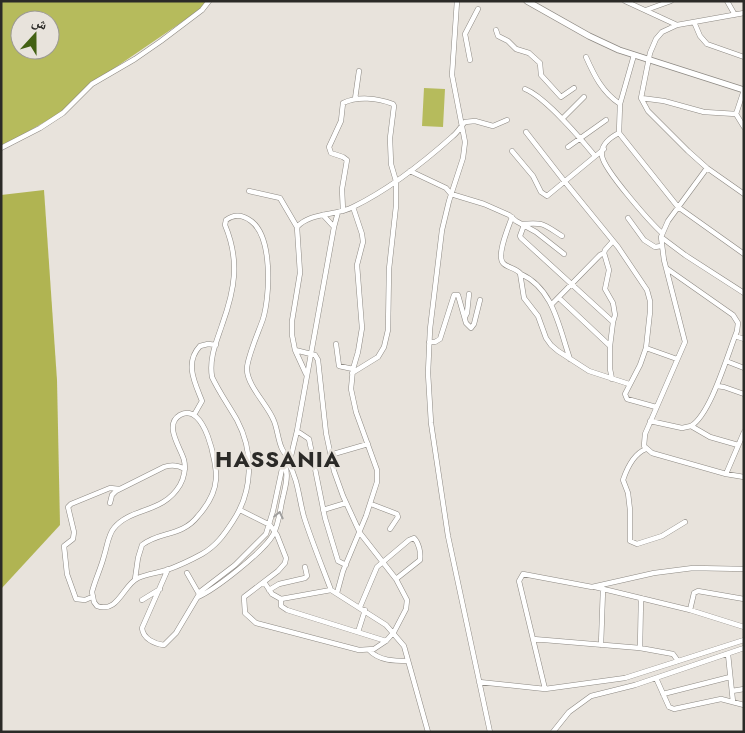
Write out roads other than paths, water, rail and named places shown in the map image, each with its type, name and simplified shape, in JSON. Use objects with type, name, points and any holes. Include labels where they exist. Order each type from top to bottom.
[{"type":"main road","points":[[527,1],[589,36],[619,50],[744,90]]},
{"type":"street","points":[[1,148],[40,128],[63,113],[92,84],[162,41],[202,10],[209,1]]},
{"type":"street","points":[[457,1],[452,75],[465,135],[465,150],[442,230],[429,342],[428,373],[431,423],[448,536],[490,731]]},
{"type":"street","points":[[625,1],[676,25]]},
{"type":"street","points":[[645,10],[671,1]]},
{"type":"street","points":[[727,1],[736,15]]},
{"type":"street","points":[[470,60],[465,34],[478,9]]},
{"type":"street","points":[[744,13],[676,25],[664,30],[656,39],[650,52],[641,98],[648,111],[706,168],[744,194]]},
{"type":"street","points":[[694,22],[700,36],[707,44],[744,57]]},
{"type":"street","points":[[496,30],[498,36],[508,41],[516,49],[529,53],[540,63],[541,74],[561,96],[574,88]]},
{"type":"street","points":[[634,55],[620,104],[620,133],[678,207],[744,254]]},
{"type":"street","points":[[586,56],[596,79],[609,95],[620,104]]},
{"type":"street","points":[[355,99],[359,71]]},
{"type":"street","points":[[525,89],[534,93],[562,119],[581,138],[595,156]]},
{"type":"street","points":[[744,90],[739,113],[744,127]]},
{"type":"street","points":[[562,119],[584,97]]},
{"type":"street","points":[[641,98],[664,101],[704,112],[739,113]]},
{"type":"street","points":[[168,569],[142,630],[145,637],[160,645],[166,644],[172,638],[203,589],[228,573],[269,540],[275,531],[288,462],[297,431],[334,227],[341,212],[342,189],[347,160],[331,153],[329,146],[341,121],[343,103],[355,99],[376,99],[394,105],[390,138],[391,164],[396,182],[396,206],[390,252],[386,340],[378,357],[352,371],[339,366],[336,344]]},
{"type":"street","points":[[297,227],[303,222],[353,207],[396,182],[453,137],[462,124],[469,121],[493,126],[506,120]]},
{"type":"street","points":[[568,147],[606,120]]},
{"type":"street","points":[[526,132],[613,241],[647,290],[650,312],[646,348],[640,365],[625,394],[627,399],[656,407]]},
{"type":"street","points":[[620,133],[608,140],[604,149],[602,156],[609,171],[661,235],[684,255],[744,293]]},
{"type":"street","points":[[512,151],[533,176],[538,188],[545,196],[549,196],[604,149]]},
{"type":"street","points":[[706,168],[661,235],[661,246],[685,340],[644,439],[646,449],[652,453],[726,474],[744,477]]},
{"type":"street","points":[[408,172],[446,188],[451,194],[498,209],[564,254]]},
{"type":"street","points":[[249,191],[281,199],[297,227],[300,273],[292,330],[293,342],[307,375]]},
{"type":"street","points":[[337,593],[376,490],[378,476],[352,394],[352,371],[358,352],[362,328],[357,264],[363,242],[353,207]]},
{"type":"street","points":[[323,215],[334,227]]},
{"type":"street","points":[[135,579],[168,569],[202,553],[219,541],[240,510],[247,486],[249,458],[246,442],[238,422],[212,377],[211,359],[229,306],[234,274],[234,252],[225,222],[234,216],[244,217],[254,223],[265,243],[268,273],[268,294],[264,317],[246,369],[251,382],[274,420],[282,452],[294,472],[311,538],[331,590]]},
{"type":"street","points":[[512,217],[503,242],[502,263],[512,267],[533,282],[552,304],[570,359]]},
{"type":"street","points":[[628,218],[648,244],[655,247],[661,246]]},
{"type":"street","points":[[522,225],[541,223],[562,236]]},
{"type":"street","points":[[522,225],[521,238],[612,322]]},
{"type":"street","points":[[552,304],[604,253],[613,241]]},
{"type":"street","points":[[604,253],[609,270],[605,289],[613,303],[616,315],[612,322],[610,346],[612,379]]},
{"type":"street","points":[[650,421],[682,428],[691,426],[700,419],[726,361],[738,323],[733,315],[666,267]]},
{"type":"street","points":[[521,274],[522,294],[538,316],[548,341],[558,351],[589,372],[629,384]]},
{"type":"street","points":[[429,342],[435,342],[440,338],[455,294],[458,295],[467,324],[472,328],[480,300]]},
{"type":"street","points":[[465,317],[469,294]]},
{"type":"street","points":[[559,298],[610,346]]},
{"type":"street","points":[[735,336],[744,340]]},
{"type":"street","points":[[194,415],[202,401],[194,382],[193,358],[200,346],[216,345]]},
{"type":"street","points":[[646,348],[677,359]]},
{"type":"street","points":[[240,510],[270,525],[285,551],[286,561],[278,571],[248,592],[243,598],[245,613],[256,623],[345,648],[369,650],[386,640],[394,632],[407,604],[406,597],[396,579],[360,533],[346,503],[330,455],[322,408],[319,361],[316,356],[296,350]]},
{"type":"street","points":[[726,361],[744,368]]},
{"type":"street","points":[[716,386],[744,394]]},
{"type":"street","points":[[186,413],[194,415],[202,423],[213,449],[216,467],[214,490],[198,517],[184,529],[157,538],[142,546],[135,579],[119,600],[110,606],[97,606],[92,597],[113,529],[127,518],[155,507],[172,495],[180,484],[185,469],[184,458],[177,446],[174,425],[175,420],[186,413]]},
{"type":"street","points":[[691,426],[710,437],[738,445]]},
{"type":"street","points":[[297,431],[309,439],[323,510],[339,563],[346,566]]},
{"type":"street","points":[[726,474],[744,432]]},
{"type":"street","points":[[330,455],[368,444]]},
{"type":"street","points":[[646,449],[638,453],[631,461],[622,480],[628,493],[631,520],[630,541],[637,544],[662,536],[685,522]]},
{"type":"street","points":[[248,556],[266,534],[270,525],[282,469],[288,462]]},
{"type":"street","points":[[110,502],[112,495],[119,489],[169,465],[177,465],[185,469]]},
{"type":"street","points":[[92,597],[81,600],[76,599],[67,574],[64,546],[73,539],[74,534],[68,507],[110,488],[119,489]]},
{"type":"street","points":[[323,510],[346,503]]},
{"type":"street","points":[[371,504],[397,514],[398,517],[390,529]]},
{"type":"street","points":[[358,632],[362,609],[375,570],[413,538],[416,540],[419,548],[420,560],[396,579]]},
{"type":"street","points":[[268,590],[280,584],[305,578],[307,576],[306,567]]},
{"type":"street","points":[[592,587],[654,573],[693,568],[744,569]]},
{"type":"street","points":[[187,573],[198,596]]},
{"type":"street","points":[[545,689],[519,581],[523,574],[641,598],[690,610],[744,627]]},
{"type":"street","points":[[264,582],[268,590],[280,599],[281,606],[287,610],[386,640]]},
{"type":"street","points":[[142,600],[160,589]]},
{"type":"street","points":[[601,644],[603,589]]},
{"type":"street","points":[[280,599],[331,590],[386,624],[404,646],[428,732]]},
{"type":"street","points":[[690,610],[692,597],[698,591],[744,599]]},
{"type":"street","points":[[640,648],[641,598]]},
{"type":"street","points":[[533,639],[640,648],[673,654],[678,661]]},
{"type":"street","points":[[479,682],[545,689],[625,678],[744,640]]},
{"type":"street","points":[[553,732],[569,712],[591,696],[635,685],[744,648]]},
{"type":"street","points":[[369,650],[373,655],[382,659],[408,661]]},
{"type":"street","points":[[728,654],[732,702]]},
{"type":"street","points":[[663,694],[730,677]]},
{"type":"street","points":[[656,678],[669,707],[674,709],[720,699],[744,705]]},
{"type":"street","points":[[732,691],[744,688]]},
{"type":"district","name":"HASSANIA","points":[[278,459]]}]
